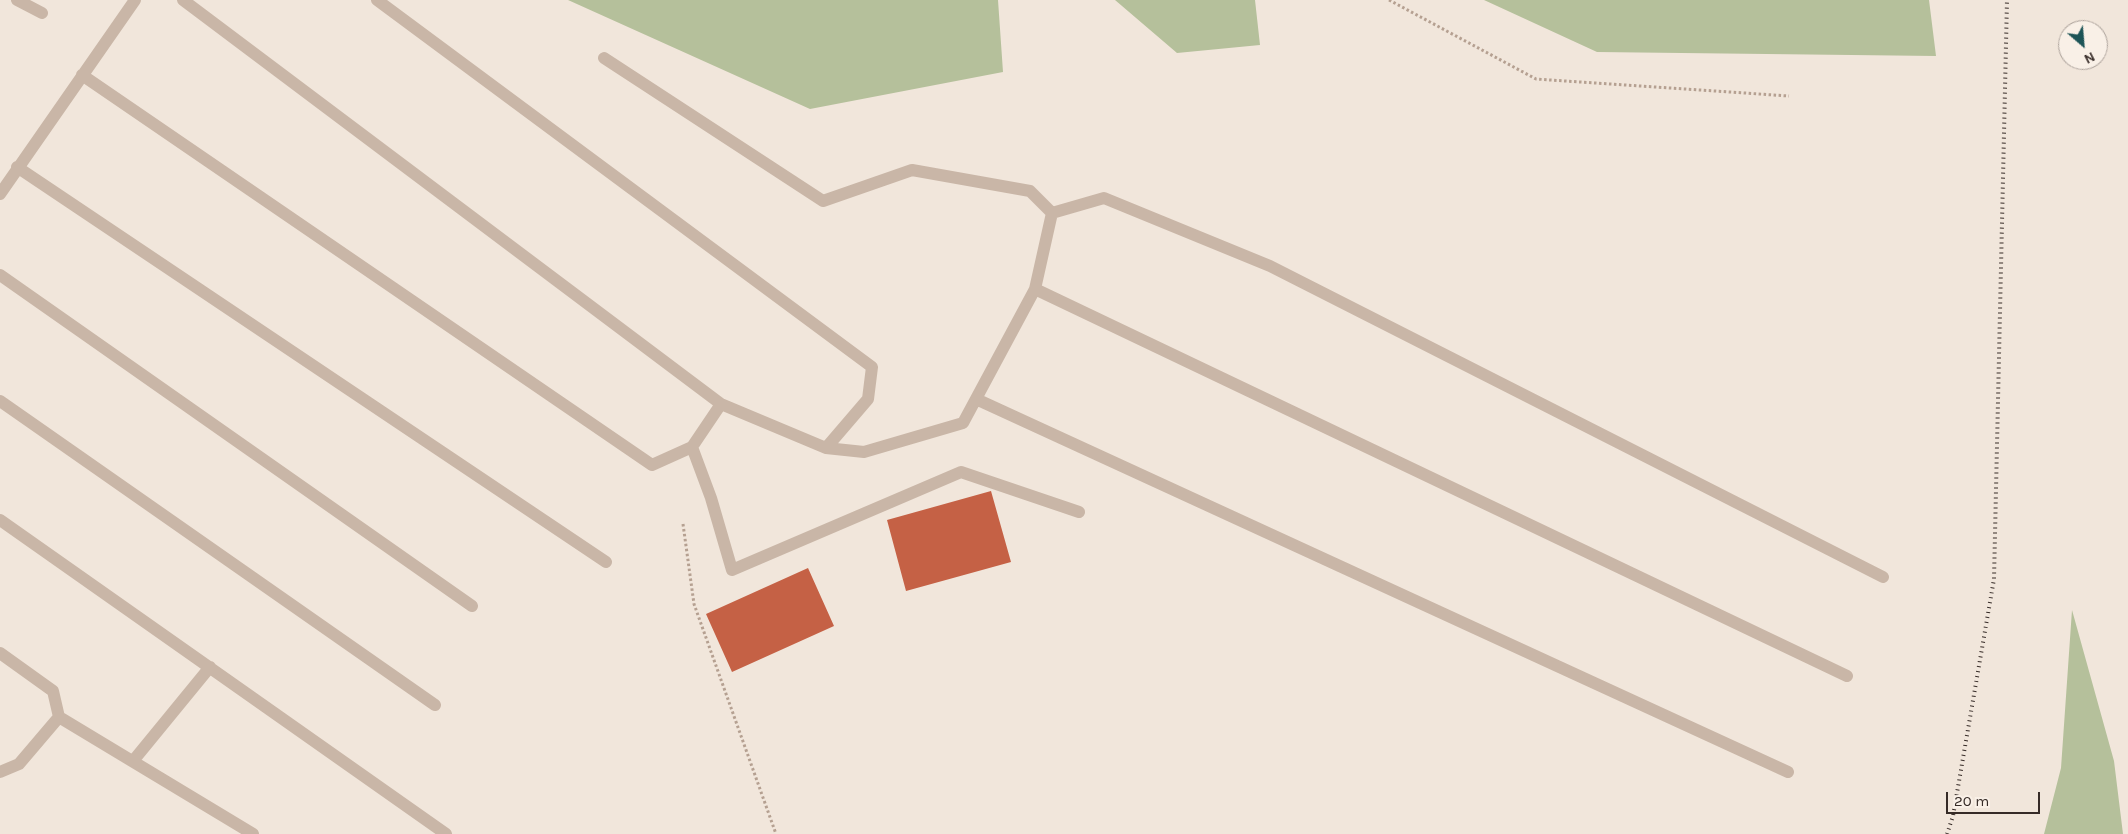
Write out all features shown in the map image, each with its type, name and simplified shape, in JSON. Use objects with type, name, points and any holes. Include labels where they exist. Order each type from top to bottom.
[{"type":"lane","points":[[17,0],[42,13]]},
{"type":"lane","points":[[0,194],[134,0]]},
{"type":"lane","points":[[183,0],[721,404],[826,448],[864,452],[963,423],[1034,289],[1052,213]]},
{"type":"lane","points":[[377,0],[872,366],[868,398],[826,448]]},
{"type":"lane","points":[[604,58],[823,201],[912,170],[1030,191],[1052,213]]},
{"type":"lane","points":[[82,75],[652,465],[692,447],[721,404]]},
{"type":"lane","points":[[17,167],[606,562]]},
{"type":"lane","points":[[1052,213],[1104,198],[1270,266],[1883,577]]},
{"type":"lane","points":[[0,275],[472,606]]},
{"type":"lane","points":[[1034,289],[1847,676]]},
{"type":"lane","points":[[976,399],[1788,772]]},
{"type":"lane","points":[[0,401],[435,706]]},
{"type":"lane","points":[[692,447],[711,498],[732,570],[961,472],[1079,512]]},
{"type":"lane","points":[[0,520],[446,834]]},
{"type":"lane","points":[[0,653],[53,691],[59,717],[253,834]]},
{"type":"lane","points":[[133,761],[210,668]]},
{"type":"lane","points":[[0,772],[19,764],[59,717]]},
{"type":"path","points":[[1389,0],[1536,80],[1789,96]]},
{"type":"path","points":[[683,524],[694,604],[776,834]]},
{"type":"green space","points":[[568,0],[998,0],[1003,72],[810,109]]},
{"type":"green space","points":[[1115,0],[1255,0],[1260,45],[1177,53]]},
{"type":"green space","points":[[1484,0],[1929,0],[1936,56],[1597,52]]},
{"type":"green space","points":[[2072,610],[2114,761],[2123,834],[2044,834],[2061,768]]},
{"type":"building","points":[[991,491],[1011,562],[906,591],[887,520]]},
{"type":"building","points":[[808,568],[834,626],[732,672],[706,614]]},
{"type":"railway","points":[[1947,834],[1953,816],[1994,579],[2007,0]]}]
